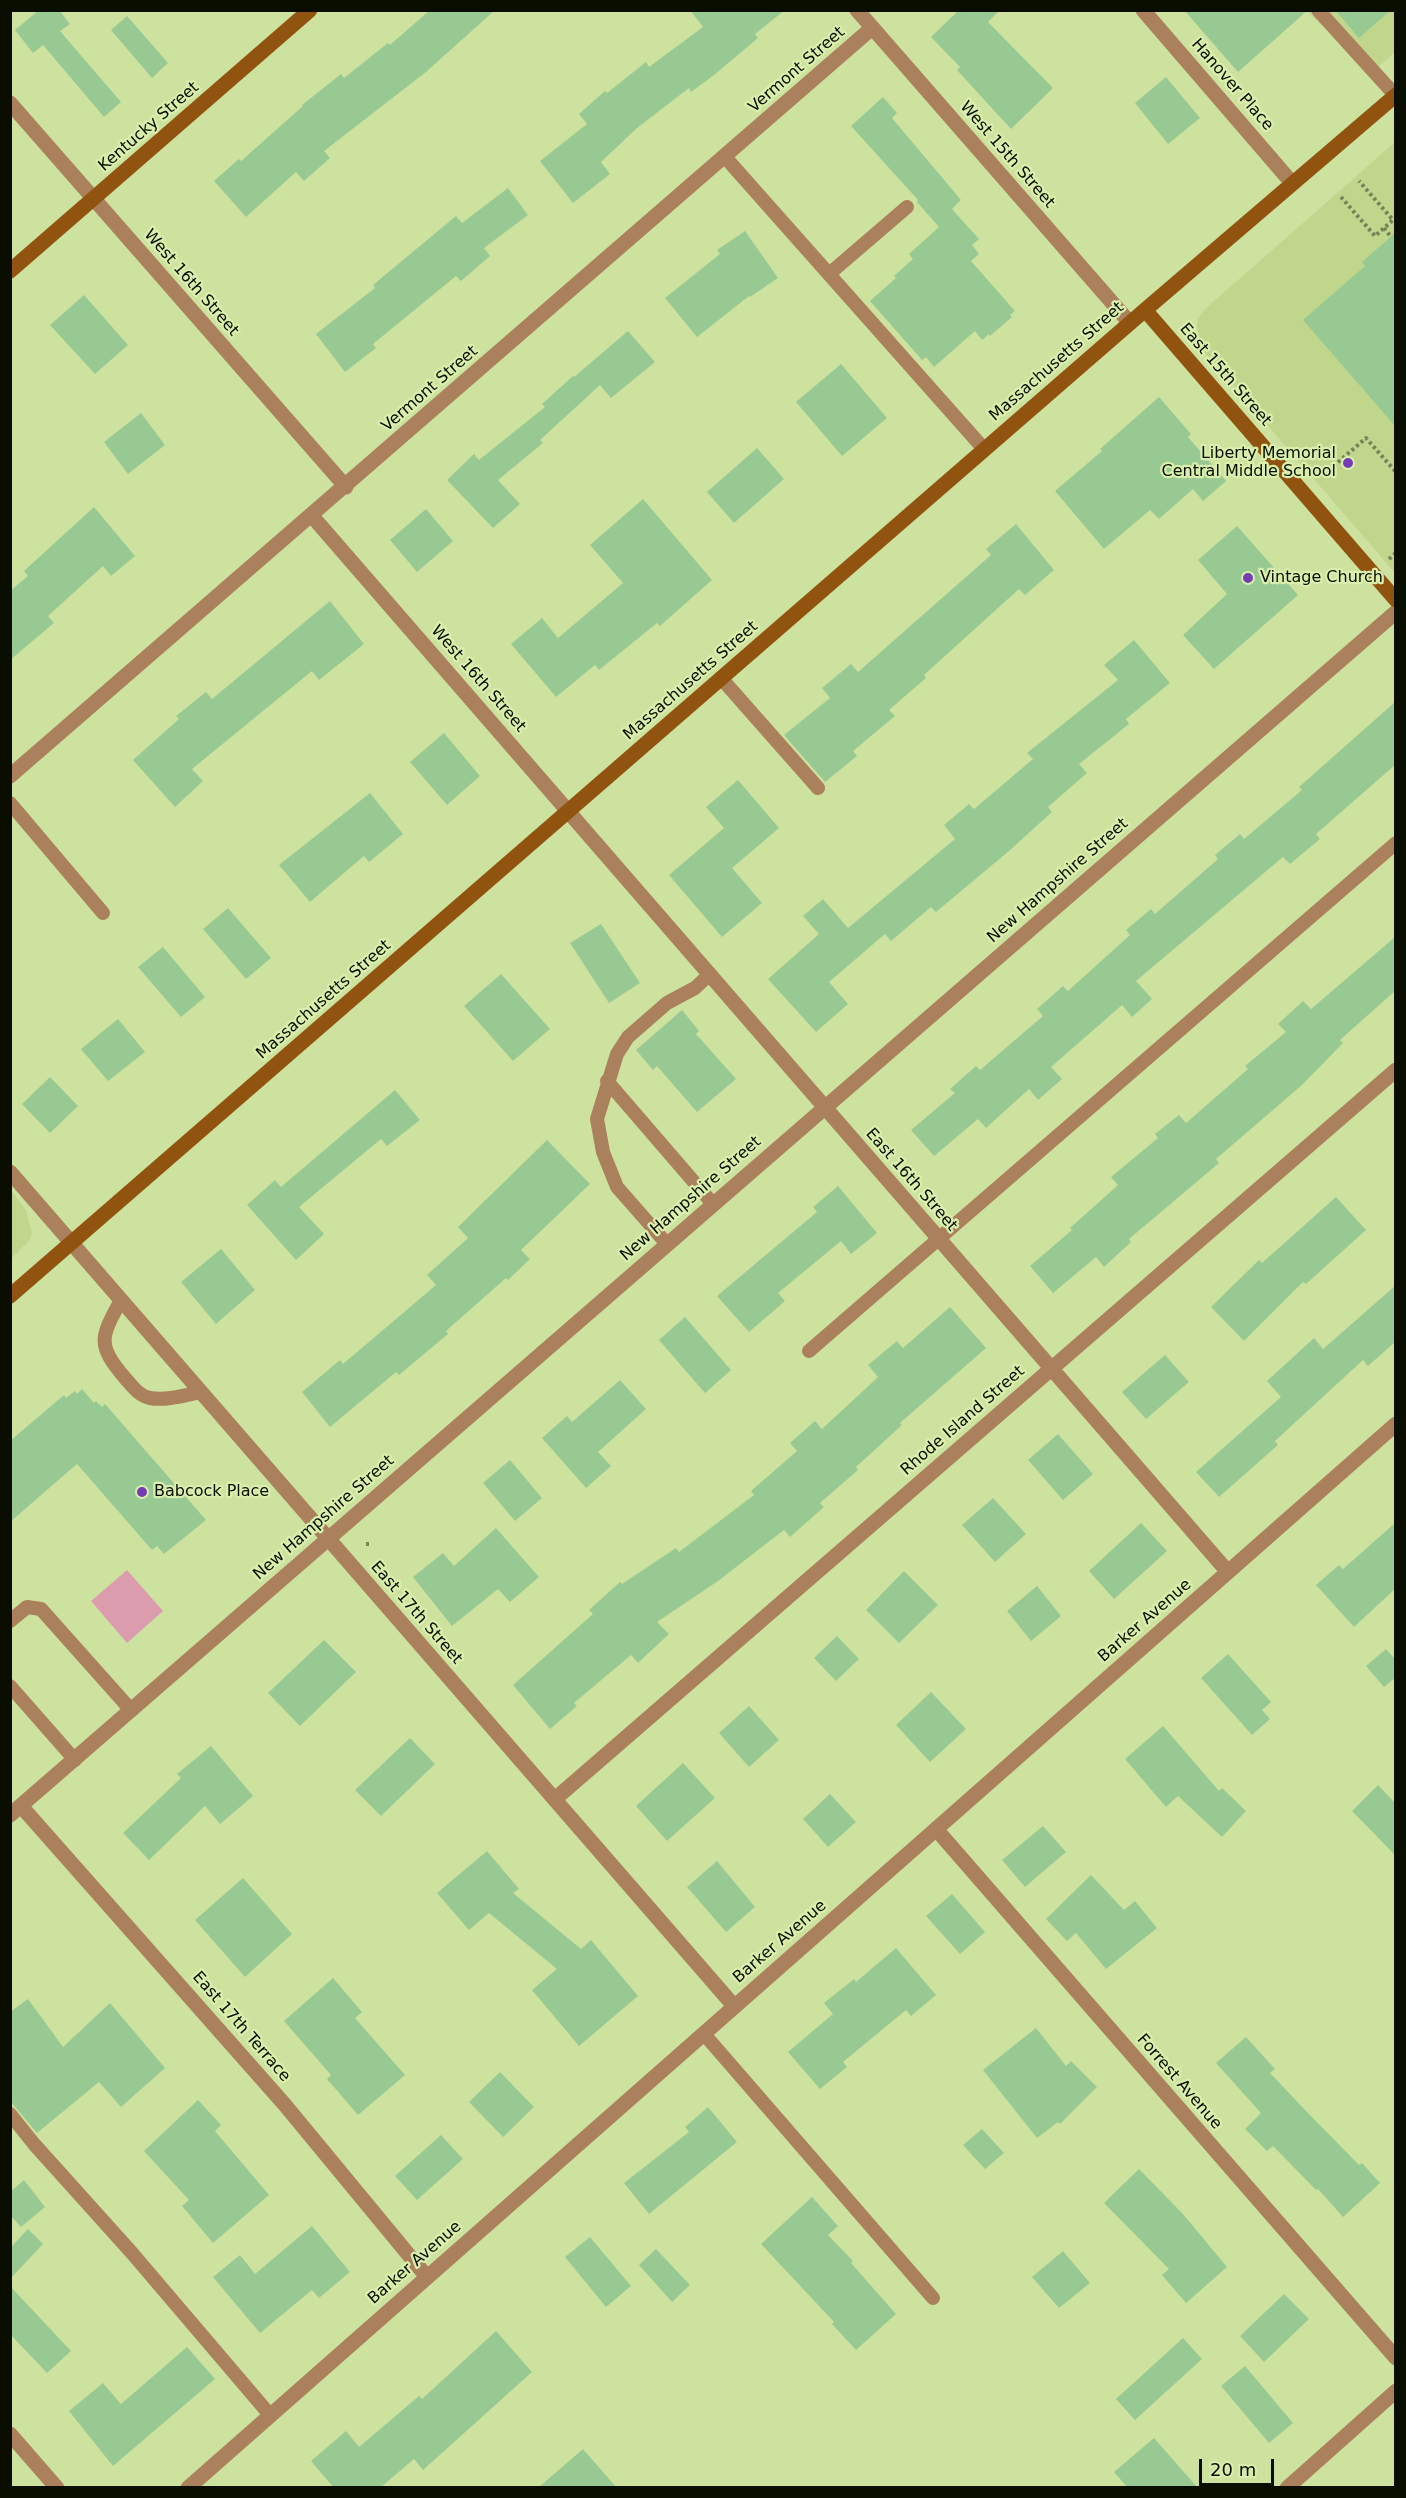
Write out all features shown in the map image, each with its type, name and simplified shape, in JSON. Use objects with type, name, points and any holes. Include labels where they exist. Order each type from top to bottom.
[{"type":"main road","name":"Kentucky Street","points":[[10,271],[310,10]]},
{"type":"main road","name":"Massachusetts Street","points":[[10,1296],[1395,95]]},
{"type":"main road","name":"East 15th Street","points":[[1145,310],[1395,600]]},
{"type":"street","name":"West 15th Street","points":[[856,10],[1130,323]]},
{"type":"street","name":"Hanover Place","points":[[1143,10],[1292,183]]},
{"type":"street","name":"Vermont Street","points":[[10,776],[872,28]]},
{"type":"street","name":"West 16th Street","points":[[10,103],[345,487]]},
{"type":"street","name":"West 16th Street","points":[[312,516],[569,811]]},
{"type":"street","name":"New Hampshire Street","points":[[16,1811],[1395,612]]},
{"type":"street","name":"East 16th Street","points":[[569,811],[1228,1572]]},
{"type":"street","name":"Rhode Island Street","points":[[555,1799],[1395,1070]]},
{"type":"street","name":"East 17th Street","points":[[10,1173],[734,2006]]},
{"type":"street","name":"Barker Avenue","points":[[188,2487],[1395,1424]]},
{"type":"street","name":"East 17th Terrace","points":[[16,1811],[285,2105],[427,2277]]},
{"type":"street","name":"Forrest Avenue","points":[[936,1829],[1395,2358]]},
{"type":"street","points":[[1287,2487],[1395,2391]]},
{"type":"street","points":[[10,2433],[57,2487]]},
{"type":"lane","points":[[1318,10],[1358,51],[1395,95]]},
{"type":"lane","points":[[725,157],[984,450]]},
{"type":"lane","points":[[829,274],[907,207]]},
{"type":"lane","points":[[721,678],[818,788]]},
{"type":"lane","points":[[10,803],[103,913]]},
{"type":"lane","points":[[809,1351],[1395,843]]},
{"type":"lane","points":[[667,1244],[617,1187],[603,1152],[597,1119],[616,1054],[628,1037],[667,1003],[695,988],[710,974]]},
{"type":"lane","points":[[607,1081],[713,1204]]},
{"type":"lane","points":[[121,1299],[108,1323],[103,1342],[108,1358],[130,1384],[149,1398],[163,1399],[201,1392]]},
{"type":"lane","points":[[10,1621],[27,1607],[41,1609],[131,1710]]},
{"type":"lane","points":[[10,1686],[75,1760]]},
{"type":"lane","points":[[704,2034],[933,2298]]},
{"type":"lane","points":[[10,2114],[270,2415]]},
{"type":"path","points":[[1341,197],[1375,236],[1393,220],[1359,181]]},
{"type":"path","points":[[1384,228],[1391,237]]},
{"type":"path","points":[[1329,470],[1366,438],[1395,472]]},
{"type":"path","points":[[1389,559],[1395,553]]},
{"type":"shaded area","points":[[1306,11],[1395,11],[1395,52],[1368,76],[1333,36]]},
{"type":"shaded area","name":"Liberty Memorial Central Middle School","points":[[1395,142],[1395,573],[1205,353],[1199,340],[1197,327],[1198,319],[1204,310]]},
{"type":"shaded area","points":[[11,1190],[26,1210],[32,1233],[30,1240],[11,1259]]},
{"type":"shaded area","points":[[127,1570],[163,1611],[127,1643],[91,1601]]},
{"type":"building","points":[[39,10],[59,10],[70,24],[60,31],[121,102],[104,117],[43,45],[33,53],[15,30]]},
{"type":"building","points":[[430,10],[495,10],[426,72],[324,151],[330,158],[304,181],[296,172],[246,217],[214,181],[239,159],[241,161],[302,105],[341,74],[344,78],[388,43],[390,45]]},
{"type":"building","points":[[690,10],[785,10],[755,34],[758,38],[714,75],[691,92],[689,88],[637,128],[601,162],[610,174],[573,203],[540,161],[587,124],[579,114],[605,91],[607,93],[646,62],[649,67],[703,27]]},
{"type":"building","points":[[959,10],[1000,10],[988,22],[1053,88],[1011,129],[957,70],[960,67],[931,37]]},
{"type":"building","points":[[1184,10],[1308,10],[1238,72]]},
{"type":"building","points":[[1335,10],[1391,10],[1359,38]]},
{"type":"building","points":[[127,16],[168,63],[152,78],[111,30]]},
{"type":"building","points":[[1166,77],[1200,118],[1168,144],[1135,103]]},
{"type":"building","points":[[883,97],[897,113],[892,118],[961,200],[952,209],[979,239],[972,245],[979,254],[971,261],[1015,311],[1010,315],[1012,317],[990,336],[989,334],[982,340],[975,331],[934,367],[926,357],[922,360],[870,301],[913,259],[909,254],[939,227],[917,202],[918,200],[851,126]]},
{"type":"building","points":[[508,188],[528,215],[484,248],[490,256],[461,281],[456,276],[373,344],[376,348],[345,372],[316,334],[375,288],[373,285],[456,216],[462,223]]},
{"type":"building","points":[[745,231],[778,278],[749,296],[697,337],[665,298],[720,254],[717,250]]},
{"type":"building","points":[[1395,233],[1395,426],[1303,320],[1365,266],[1362,262]]},
{"type":"building","points":[[84,295],[128,345],[95,374],[50,325]]},
{"type":"building","points":[[628,331],[655,362],[611,398],[600,385],[540,440],[543,443],[498,480],[520,504],[493,528],[447,480],[474,454],[479,460],[545,407],[542,404]]},
{"type":"building","points":[[841,364],[887,418],[842,456],[796,402]]},
{"type":"building","points":[[1159,397],[1191,434],[1188,437],[1226,481],[1203,501],[1193,489],[1159,519],[1150,510],[1104,549],[1055,491],[1102,451],[1100,449]]},
{"type":"building","points":[[141,413],[165,445],[128,474],[104,442]]},
{"type":"building","points":[[757,448],[784,479],[734,523],[707,492]]},
{"type":"building","points":[[643,499],[712,580],[660,626],[657,623],[599,670],[595,665],[556,697],[511,644],[542,618],[558,638],[623,583],[590,545]]},
{"type":"building","points":[[94,507],[135,556],[111,576],[103,566],[48,616],[54,623],[10,660],[10,591],[28,576],[24,571]]},
{"type":"building","points":[[426,509],[453,541],[417,572],[390,540]]},
{"type":"building","points":[[1016,524],[1054,570],[1025,595],[1019,589],[924,675],[926,678],[889,710],[895,716],[853,751],[857,756],[825,782],[784,735],[830,698],[822,688],[851,664],[858,672],[991,555],[986,549]]},
{"type":"building","name":"Vintage Church","points":[[1237,526],[1298,595],[1214,669],[1183,635],[1227,594],[1198,560]]},
{"type":"building","points":[[330,601],[364,644],[319,680],[312,671],[192,769],[203,781],[175,807],[133,760],[179,719],[176,716],[206,692],[212,699]]},
{"type":"building","points":[[1134,640],[1170,683],[1126,719],[1129,724],[1079,764],[1087,773],[1048,807],[1052,812],[1009,851],[936,912],[931,907],[891,941],[885,934],[829,982],[848,1004],[816,1032],[768,979],[819,934],[803,916],[823,899],[848,928],[955,839],[944,825],[969,804],[974,809],[1033,759],[1027,753],[1118,680],[1104,665]]},
{"type":"building","points":[[1395,702],[1395,765],[1316,834],[1320,839],[1290,864],[1283,857],[1136,981],[1152,999],[1132,1017],[1122,1005],[1051,1067],[1062,1079],[1038,1100],[1029,1089],[986,1128],[978,1119],[934,1156],[911,1130],[955,1093],[950,1089],[976,1066],[980,1070],[1043,1016],[1037,1009],[1063,986],[1068,991],[1130,935],[1126,930],[1151,909],[1155,914],[1218,859],[1215,855],[1240,834],[1244,839],[1302,790],[1299,787]]},
{"type":"building","points":[[444,733],[480,776],[447,805],[410,762]]},
{"type":"building","points":[[738,780],[779,828],[732,868],[762,903],[722,937],[669,875],[724,828],[706,807]]},
{"type":"building","points":[[370,793],[403,834],[369,862],[364,856],[310,902],[279,865]]},
{"type":"building","points":[[228,908],[271,958],[246,979],[203,929]]},
{"type":"building","points":[[601,924],[640,983],[609,1003],[570,943]]},
{"type":"building","points":[[1395,937],[1395,991],[1340,1040],[1343,1043],[1302,1085],[1216,1159],[1219,1163],[1129,1239],[1131,1242],[1104,1267],[1096,1257],[1053,1293],[1030,1266],[1072,1230],[1070,1228],[1118,1185],[1111,1177],[1158,1138],[1155,1134],[1179,1115],[1186,1123],[1248,1069],[1245,1066],[1286,1032],[1278,1024],[1303,1001],[1311,1009]]},
{"type":"building","points":[[163,947],[205,997],[181,1017],[138,967]]},
{"type":"building","points":[[501,974],[550,1029],[513,1061],[464,1006]]},
{"type":"building","points":[[682,1010],[699,1031],[696,1034],[736,1079],[697,1112],[657,1066],[653,1070],[636,1050]]},
{"type":"building","points":[[118,1019],[145,1052],[108,1081],[81,1049]]},
{"type":"building","points":[[50,1077],[78,1106],[50,1133],[22,1104]]},
{"type":"building","points":[[395,1090],[420,1120],[387,1146],[381,1139],[299,1207],[324,1234],[296,1260],[247,1205],[275,1180],[281,1187]]},
{"type":"building","points":[[547,1140],[590,1184],[521,1250],[530,1259],[508,1280],[506,1278],[446,1331],[448,1334],[399,1375],[396,1372],[330,1427],[302,1392],[340,1360],[343,1364],[436,1285],[427,1275],[468,1238],[458,1227]]},
{"type":"building","points":[[838,1186],[877,1233],[851,1254],[841,1241],[778,1293],[785,1301],[749,1332],[717,1296],[817,1212],[813,1207]]},
{"type":"building","points":[[1336,1197],[1366,1230],[1306,1284],[1303,1282],[1244,1341],[1211,1307],[1259,1260],[1262,1263]]},
{"type":"building","points":[[221,1249],[255,1290],[216,1324],[181,1282]]},
{"type":"building","points":[[1395,1286],[1395,1342],[1368,1366],[1363,1360],[1275,1441],[1278,1445],[1219,1497],[1196,1472],[1281,1397],[1267,1381],[1314,1338],[1323,1349]]},
{"type":"building","points":[[950,1307],[986,1348],[900,1423],[902,1425],[856,1467],[858,1470],[820,1503],[824,1507],[790,1537],[784,1530],[718,1581],[657,1622],[669,1634],[638,1663],[631,1655],[574,1703],[577,1706],[550,1729],[513,1685],[593,1614],[589,1610],[620,1582],[622,1584],[676,1548],[679,1552],[754,1495],[751,1491],[797,1451],[790,1443],[815,1421],[822,1429],[878,1377],[868,1365],[897,1341],[903,1348]]},
{"type":"building","points":[[685,1317],[731,1370],[705,1393],[659,1340]]},
{"type":"building","points":[[1165,1355],[1189,1382],[1146,1419],[1122,1392]]},
{"type":"building","points":[[620,1380],[646,1409],[598,1452],[611,1466],[586,1488],[542,1438],[567,1416],[572,1422]]},
{"type":"building","name":"Babcock Place","points":[[82,1389],[94,1403],[96,1401],[102,1407],[105,1404],[206,1520],[164,1554],[157,1546],[152,1550],[77,1464],[10,1522],[10,1441],[64,1395],[66,1398],[75,1391],[77,1394]]},
{"type":"building","points":[[1058,1434],[1093,1474],[1063,1500],[1028,1460]]},
{"type":"building","points":[[510,1460],[542,1498],[515,1521],[483,1483]]},
{"type":"building","points":[[993,1498],[1026,1534],[995,1562],[962,1525]]},
{"type":"building","points":[[1141,1523],[1167,1551],[1114,1599],[1089,1571]]},
{"type":"building","points":[[1395,1523],[1395,1589],[1354,1627],[1316,1585],[1339,1565],[1343,1569]]},
{"type":"building","points":[[496,1528],[539,1577],[510,1602],[498,1589],[452,1626],[413,1577],[443,1553],[454,1566]]},
{"type":"building","points":[[904,1571],[938,1605],[899,1643],[866,1610]]},
{"type":"building","points":[[1037,1586],[1061,1616],[1031,1641],[1007,1611]]},
{"type":"building","points":[[837,1636],[859,1659],[836,1681],[814,1658]]},
{"type":"building","points":[[324,1640],[356,1672],[300,1726],[268,1693]]},
{"type":"building","points":[[1386,1649],[1395,1659],[1395,1678],[1384,1687],[1366,1666]]},
{"type":"building","points":[[1228,1654],[1271,1702],[1262,1710],[1270,1719],[1252,1735],[1201,1678]]},
{"type":"building","points":[[931,1692],[966,1729],[930,1762],[896,1725]]},
{"type":"building","points":[[749,1706],[779,1740],[749,1767],[719,1733]]},
{"type":"building","points":[[1163,1726],[1219,1791],[1222,1788],[1246,1811],[1222,1837],[1178,1796],[1166,1807],[1125,1759]]},
{"type":"building","points":[[410,1738],[435,1764],[381,1816],[355,1790]]},
{"type":"building","points":[[211,1746],[253,1796],[220,1824],[205,1806],[149,1860],[123,1833],[181,1778],[177,1774]]},
{"type":"building","points":[[683,1763],[715,1798],[667,1841],[636,1806]]},
{"type":"building","points":[[1378,1785],[1395,1803],[1395,1855],[1352,1811]]},
{"type":"building","points":[[830,1794],[856,1822],[828,1847],[803,1819]]},
{"type":"building","points":[[1043,1826],[1066,1852],[1025,1887],[1002,1860]]},
{"type":"building","points":[[487,1851],[519,1889],[513,1893],[581,1949],[591,1940],[638,1996],[579,2046],[532,1990],[557,1969],[489,1913],[469,1930],[437,1893]]},
{"type":"building","points":[[717,1861],[755,1907],[726,1932],[687,1887]]},
{"type":"building","points":[[1091,1875],[1124,1910],[1135,1901],[1157,1928],[1106,1969],[1076,1933],[1067,1941],[1046,1919]]},
{"type":"building","points":[[243,1878],[292,1934],[245,1977],[195,1920]]},
{"type":"building","points":[[952,1894],[985,1932],[960,1954],[926,1916]]},
{"type":"building","points":[[896,1948],[936,1995],[911,2016],[906,2010],[843,2062],[847,2067],[820,2089],[788,2052],[833,2014],[824,2003],[854,1979],[856,1982]]},
{"type":"building","points":[[333,1978],[362,2012],[355,2018],[405,2075],[358,2115],[327,2079],[331,2075],[284,2021]]},
{"type":"building","points":[[28,1999],[63,2047],[110,2003],[165,2068],[121,2107],[99,2082],[37,2133],[10,2101],[10,2012]]},
{"type":"building","points":[[1036,2028],[1066,2066],[1071,2061],[1097,2087],[1060,2124],[1058,2122],[1037,2138],[983,2070]]},
{"type":"building","points":[[1246,2037],[1275,2069],[1270,2073],[1359,2165],[1362,2163],[1380,2183],[1343,2217],[1318,2189],[1316,2190],[1273,2146],[1267,2151],[1245,2129],[1261,2113],[1216,2063]]},
{"type":"building","points":[[500,2072],[534,2107],[503,2137],[469,2102]]},
{"type":"building","points":[[198,2100],[221,2125],[215,2131],[269,2195],[213,2243],[182,2206],[189,2200],[144,2151]]},
{"type":"building","points":[[708,2107],[737,2142],[649,2214],[624,2183],[689,2132],[685,2127]]},
{"type":"building","points":[[982,2129],[1004,2153],[985,2169],[963,2145]]},
{"type":"building","points":[[441,2135],[463,2159],[417,2200],[395,2176]]},
{"type":"building","points":[[1139,2169],[1183,2214],[1227,2267],[1186,2303],[1162,2275],[1169,2269],[1104,2203]]},
{"type":"building","points":[[24,2180],[45,2207],[21,2227],[10,2215],[10,2192]]},
{"type":"building","points":[[812,2197],[838,2226],[828,2235],[853,2261],[851,2263],[896,2314],[856,2350],[832,2324],[834,2322],[761,2244]]},
{"type":"building","points":[[312,2226],[350,2272],[319,2298],[312,2290],[260,2333],[213,2277],[240,2255],[255,2274]]},
{"type":"building","points":[[28,2229],[43,2244],[10,2279],[10,2248]]},
{"type":"building","points":[[590,2237],[631,2286],[606,2307],[565,2257]]},
{"type":"building","points":[[656,2249],[690,2285],[672,2302],[639,2265]]},
{"type":"building","points":[[1063,2251],[1090,2283],[1059,2308],[1032,2277]]},
{"type":"building","points":[[10,2286],[71,2351],[47,2373],[10,2334]]},
{"type":"building","points":[[1284,2294],[1309,2319],[1264,2362],[1240,2336]]},
{"type":"building","points":[[496,2331],[532,2372],[423,2470],[414,2459],[381,2487],[333,2487],[311,2461],[346,2431],[359,2447],[419,2396],[422,2399]]},
{"type":"building","points":[[1183,2338],[1202,2359],[1135,2420],[1116,2399]]},
{"type":"building","points":[[187,2347],[215,2379],[113,2466],[69,2411],[103,2383],[121,2404]]},
{"type":"building","points":[[1245,2366],[1293,2423],[1269,2443],[1221,2386]]},
{"type":"building","points":[[1154,2438],[1197,2487],[1127,2487],[1114,2472]]},
{"type":"building","points":[[583,2449],[616,2487],[539,2487]]},
{"type":"place","name":"Liberty Memorial Central Middle School","points":[[1348,463]]},
{"type":"place","name":"Vintage Church","points":[[1248,578]]},
{"type":"place","name":"Babcock Place","points":[[142,1492]]}]
